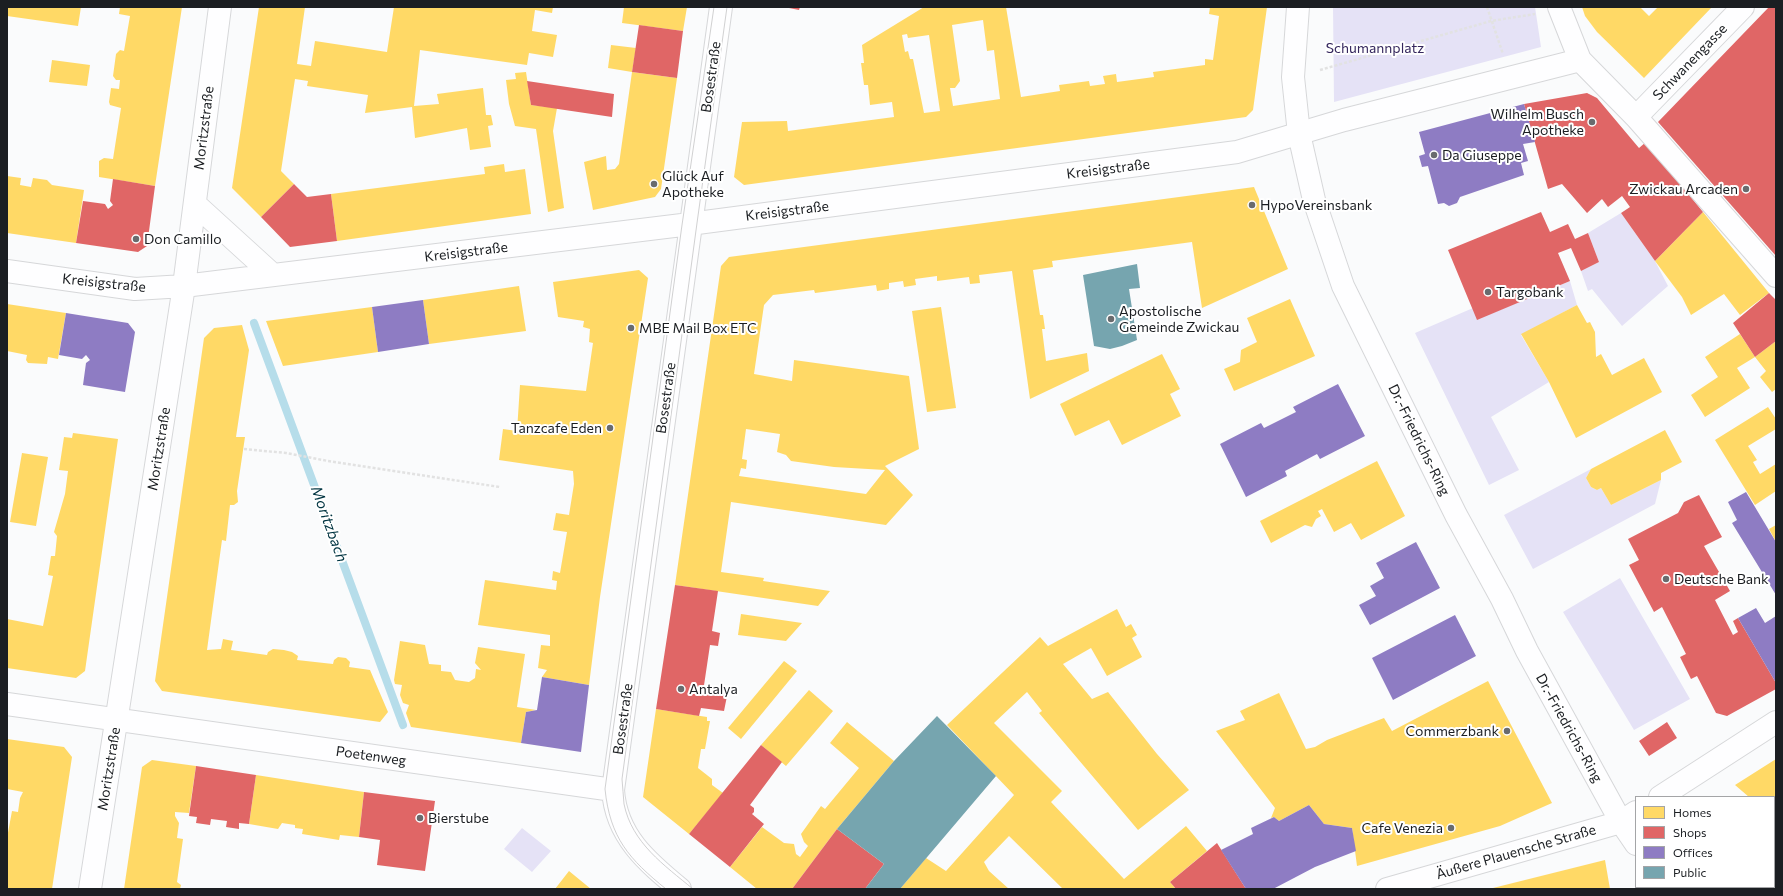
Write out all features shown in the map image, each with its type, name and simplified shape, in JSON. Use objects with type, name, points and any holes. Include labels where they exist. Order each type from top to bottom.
[{"type":"street","name":"Moritzstraße","points":[[90,889],[184,286],[220,7]]},
{"type":"street","name":"Bosestraße","points":[[613,790],[721,7]]},
{"type":"street","name":"Dr.-Friedrichs-Ring","points":[[1298,7],[1293,77],[1299,134],[1314,200],[1343,286],[1456,515],[1502,599],[1527,651],[1628,817],[1635,841]]},
{"type":"street","name":"Schwanengasse","points":[[1636,117],[1743,7]]},
{"type":"street","points":[[1559,9],[1580,60],[1636,117],[1776,276]]},
{"type":"street","points":[[1299,134],[1365,115],[1580,60]]},
{"type":"street","name":"Kreisigstraße","points":[[7,271],[135,289],[184,286],[690,224],[1237,152],[1299,134]]},
{"type":"street","points":[[195,204],[273,275]]},
{"type":"street","name":"Poetenweg","points":[[7,704],[613,790]]},
{"type":"street","points":[[1662,796],[1776,722]]},
{"type":"street","points":[[613,790],[618,814],[625,831],[638,852],[650,865],[680,889]]},
{"type":"street","name":"Äußere Plauensche Straße","points":[[1387,889],[1628,817]]},
{"type":"path","points":[[1488,7],[1491,21],[1513,78]]},
{"type":"path","points":[[1293,77],[1491,21],[1559,9]]},
{"type":"path","points":[[244,449],[286,453],[328,461],[500,487]]},
{"type":"green space","name":"Schumannplatz","points":[[1333,7],[1535,7],[1541,47],[1334,102]]},
{"type":"green space","points":[[1621,213],[1655,261],[1668,286],[1622,326],[1592,289],[1588,291],[1581,271],[1599,262],[1588,233]]},
{"type":"green space","points":[[1570,281],[1577,305],[1521,335],[1549,382],[1491,417],[1519,470],[1489,485],[1415,333],[1473,308],[1478,319]]},
{"type":"green space","points":[[1591,469],[1586,478],[1591,487],[1597,490],[1601,488],[1611,505],[1661,480],[1655,504],[1533,569],[1504,515]]},
{"type":"green space","points":[[1620,578],[1690,699],[1634,730],[1563,612]]},
{"type":"green space","points":[[522,828],[551,851],[532,872],[504,849]]},
{"type":"green space","points":[[1775,837],[1776,889],[1727,888],[1775,888]]},
{"type":"building: Homes","points":[[7,7],[81,7],[78,26],[7,16]]},
{"type":"building: Homes","points":[[120,7],[182,7],[155,186],[99,177],[99,161],[104,158],[113,159],[121,108],[110,105],[109,102],[111,88],[119,89],[120,80],[116,80],[113,76],[116,54],[120,50],[124,51],[130,16],[119,14]]},
{"type":"building: Homes","points":[[259,7],[305,7],[297,64],[311,66],[315,41],[387,52],[394,7],[553,7],[552,13],[535,10],[532,31],[557,35],[553,57],[529,53],[527,65],[420,50],[414,106],[439,104],[437,94],[483,88],[486,115],[491,115],[493,125],[488,126],[491,147],[470,150],[467,128],[415,138],[412,107],[365,113],[368,95],[307,86],[308,81],[295,79],[281,171],[294,184],[261,217],[232,188]]},
{"type":"building: Homes","points":[[624,7],[687,7],[683,31],[622,23]]},
{"type":"building: Homes","points":[[924,7],[1006,7],[1021,97],[1060,91],[1059,85],[1089,81],[1090,86],[1105,84],[1103,76],[1116,74],[1117,82],[1154,77],[1153,72],[1205,65],[1205,59],[1213,60],[1219,16],[1209,14],[1210,7],[1267,7],[1253,110],[1246,117],[744,185],[734,177],[742,122],[787,121],[788,131],[894,117],[892,102],[870,105],[868,85],[864,85],[861,63],[864,63],[862,45]],"holes":[[[983,20],[987,51],[994,50],[1000,99],[953,106],[950,88],[955,88],[960,81],[952,25]],[[907,34],[908,38],[929,35],[940,111],[924,113],[913,59],[910,59],[908,51],[905,52],[902,35]]]},
{"type":"building: Homes","points":[[1582,7],[1640,7],[1649,16],[1658,7],[1712,7],[1644,78],[1597,32],[1585,16]]},
{"type":"building: Homes","points":[[611,45],[636,48],[632,72],[608,68]]},
{"type":"building: Homes","points":[[52,60],[90,65],[87,86],[49,82]]},
{"type":"building: Homes","points":[[526,72],[531,105],[557,108],[553,131],[564,208],[548,212],[536,129],[515,126],[509,104],[506,80],[516,79],[515,73]]},
{"type":"building: Homes","points":[[632,72],[677,78],[661,189],[655,197],[593,210],[584,162],[606,156],[607,170],[615,169],[619,164]]},
{"type":"building: Homes","points":[[504,164],[505,172],[525,169],[531,214],[337,241],[331,194],[485,174],[484,167]]},
{"type":"building: Homes","points":[[7,176],[21,178],[20,185],[31,187],[33,178],[47,180],[52,185],[84,190],[76,243],[7,233]]},
{"type":"building: Homes","points":[[1254,187],[1288,269],[1202,308],[1192,242],[1052,261],[1053,267],[1033,270],[1040,315],[1043,315],[1045,329],[1042,329],[1046,361],[1087,353],[1089,371],[1030,399],[1012,271],[979,275],[980,283],[970,284],[969,277],[937,281],[937,276],[915,279],[916,285],[904,287],[903,281],[889,283],[889,289],[877,291],[876,285],[815,293],[814,290],[773,295],[764,305],[754,374],[792,381],[794,360],[909,376],[919,449],[885,466],[913,495],[886,525],[731,502],[721,572],[764,578],[763,581],[830,591],[818,606],[675,585],[721,266],[729,257]],"holes":[[[746,429],[780,434],[777,452],[786,455],[791,461],[834,467],[885,470],[866,494],[739,476],[741,468],[746,469],[747,460],[742,459]]]},
{"type":"building: Homes","points":[[1703,212],[1769,293],[1740,315],[1724,294],[1691,315],[1682,297],[1655,261]]},
{"type":"building: Homes","points":[[639,270],[648,278],[600,597],[589,685],[542,677],[547,670],[538,668],[541,645],[550,646],[550,635],[478,625],[485,580],[556,590],[557,581],[552,580],[553,571],[560,573],[567,532],[553,530],[556,513],[569,515],[574,484],[573,471],[499,460],[503,429],[517,431],[520,385],[586,391],[593,343],[589,342],[590,329],[583,327],[584,321],[558,317],[553,282]]},
{"type":"building: Homes","points":[[519,286],[526,331],[429,344],[423,300]]},
{"type":"building: Homes","points":[[1290,299],[1315,356],[1234,391],[1224,369],[1240,362],[1241,350],[1257,342],[1247,318]]},
{"type":"building: Homes","points":[[7,304],[66,313],[58,359],[48,357],[47,364],[28,363],[26,360],[27,355],[7,351]]},
{"type":"building: Homes","points":[[1577,305],[1587,323],[1590,322],[1595,332],[1596,357],[1601,354],[1612,375],[1644,358],[1662,392],[1576,438],[1549,382],[1521,334]]},
{"type":"building: Homes","points":[[372,307],[378,352],[283,366],[266,321]]},
{"type":"building: Homes","points":[[941,307],[956,408],[927,412],[912,311]]},
{"type":"building: Homes","points":[[242,325],[249,350],[236,437],[245,437],[237,491],[238,502],[234,505],[230,505],[226,541],[222,540],[207,650],[221,649],[223,639],[233,641],[231,650],[267,655],[268,652],[273,649],[284,650],[292,652],[298,656],[297,660],[333,664],[334,660],[338,657],[346,658],[350,662],[349,667],[370,670],[388,712],[380,722],[162,691],[155,681],[204,338],[214,328]]},
{"type":"building: Homes","points":[[1740,334],[1755,357],[1737,368],[1750,388],[1705,417],[1691,395],[1718,377],[1705,357]]},
{"type":"building: Homes","points":[[1776,341],[1776,389],[1772,392],[1760,377],[1766,371],[1755,357]]},
{"type":"building: Homes","points":[[1162,354],[1180,389],[1170,394],[1181,416],[1122,445],[1109,420],[1075,436],[1060,404]]},
{"type":"building: Homes","points":[[1768,407],[1776,419],[1776,429],[1748,446],[1757,460],[1753,462],[1760,474],[1776,464],[1776,491],[1755,505],[1715,440]]},
{"type":"building: Homes","points":[[1665,430],[1682,462],[1661,473],[1661,480],[1611,505],[1601,488],[1597,490],[1591,487],[1586,478],[1591,469]]},
{"type":"building: Homes","points":[[73,433],[118,439],[85,671],[76,678],[7,668],[7,619],[43,626],[53,576],[48,575],[51,556],[55,556],[57,536],[54,532],[65,494],[68,471],[59,470],[64,437],[72,438]]},
{"type":"building: Homes","points":[[22,453],[48,457],[36,526],[10,522]]},
{"type":"building: Homes","points":[[1377,461],[1405,516],[1361,540],[1351,523],[1334,532],[1322,509],[1318,511],[1321,516],[1316,519],[1312,527],[1305,525],[1271,543],[1260,521]]},
{"type":"building: Homes","points":[[1776,525],[1776,542],[1769,529]]},
{"type":"building: Homes","points":[[1117,609],[1126,627],[1131,624],[1137,635],[1132,638],[1142,657],[1107,676],[1091,648],[1063,664],[1092,699],[1108,692],[1157,754],[1189,790],[1138,830],[1039,713],[1042,711],[1027,692],[994,723],[1062,791],[1051,802],[1124,879],[1186,826],[1207,851],[1170,882],[1176,889],[1063,889],[1009,836],[984,862],[989,871],[1009,889],[900,889],[926,858],[946,871],[1014,795],[947,725],[1040,637],[1048,646]]},
{"type":"building: Homes","points":[[741,614],[802,623],[786,641],[738,635]]},
{"type":"building: Homes","points":[[400,641],[425,645],[429,664],[441,665],[441,671],[451,672],[455,680],[469,682],[475,678],[476,669],[481,670],[475,663],[478,647],[525,654],[517,707],[536,710],[526,712],[521,743],[411,727],[406,713],[409,705],[403,703],[400,695],[402,685],[395,684],[394,680]]},
{"type":"building: Homes","points":[[784,661],[797,671],[741,739],[728,728]]},
{"type":"building: Homes","points":[[1488,681],[1552,803],[1500,826],[1357,866],[1352,828],[1324,824],[1309,805],[1279,821],[1274,817],[1271,818],[1275,808],[1216,731],[1245,720],[1240,711],[1279,693],[1306,749],[1315,747],[1327,740],[1384,718],[1392,731]]},
{"type":"building: Homes","points":[[809,690],[833,711],[786,766],[761,745]]},
{"type":"building: Homes","points":[[656,709],[707,717],[707,721],[710,721],[705,749],[701,749],[698,768],[712,779],[712,785],[723,793],[689,834],[643,797]]},
{"type":"building: Homes","points":[[847,722],[894,761],[837,829],[792,889],[757,889],[730,867],[762,827],[784,843],[794,844],[796,854],[800,857],[808,846],[804,842],[801,834],[821,806],[825,809],[859,768],[830,743]]},
{"type":"building: Homes","points":[[7,739],[64,747],[72,757],[52,889],[7,889],[7,838],[12,811],[18,812],[20,798],[23,792],[7,789]]},
{"type":"building: Homes","points":[[1776,759],[1776,822],[1775,796],[1748,796],[1735,785]]},
{"type":"building: Homes","points":[[152,760],[196,766],[189,813],[175,812],[175,816],[179,823],[177,838],[183,839],[177,882],[181,885],[180,889],[124,889],[142,767]]},
{"type":"building: Homes","points":[[256,775],[364,792],[359,837],[340,835],[339,840],[302,834],[303,829],[295,828],[295,825],[282,823],[278,829],[249,824]]},
{"type":"building: Homes","points":[[1605,860],[1610,889],[1493,889],[1493,888]]},
{"type":"building: Homes","points":[[569,871],[591,889],[555,889]]},
{"type":"building: Shops","points":[[784,7],[800,7],[799,10]]},
{"type":"building: Shops","name":"Zwickau Arcaden","points":[[1769,7],[1776,7],[1776,256],[1658,122]]},
{"type":"building: Shops","points":[[639,25],[683,31],[677,78],[632,72]]},
{"type":"building: Shops","points":[[527,81],[614,94],[612,117],[531,105]]},
{"type":"building: Shops","points":[[1587,93],[1597,98],[1639,148],[1646,142],[1703,212],[1655,261],[1621,213],[1630,207],[1622,196],[1608,207],[1602,199],[1587,213],[1562,184],[1548,189],[1524,104]]},
{"type":"building: Shops","points":[[113,179],[155,186],[147,246],[138,252],[76,243],[83,201],[105,204],[108,209],[113,205],[110,201]]},
{"type":"building: Shops","points":[[294,184],[307,197],[331,194],[337,241],[290,247],[261,217]]},
{"type":"building: Shops","points":[[1541,212],[1550,232],[1568,224],[1575,239],[1588,233],[1599,262],[1581,271],[1571,248],[1558,253],[1570,281],[1477,320],[1448,250]]},
{"type":"building: Shops","points":[[1769,293],[1776,300],[1776,341],[1755,357],[1733,323]]},
{"type":"building: Shops","points":[[1699,495],[1722,537],[1704,546],[1730,591],[1715,600],[1733,635],[1738,632],[1733,621],[1738,618],[1776,683],[1776,689],[1727,716],[1716,713],[1697,676],[1691,679],[1680,657],[1686,654],[1662,607],[1654,612],[1629,565],[1639,560],[1628,539],[1678,513],[1684,502]]},
{"type":"building: Shops","points":[[675,585],[718,591],[712,631],[720,633],[718,646],[710,645],[703,692],[727,696],[724,711],[701,708],[699,716],[656,709]]},
{"type":"building: Shops","points":[[1667,722],[1677,738],[1649,756],[1639,741]]},
{"type":"building: Shops","points":[[761,745],[782,762],[750,805],[754,808],[754,812],[752,814],[764,824],[730,867],[689,834]]},
{"type":"building: Shops","points":[[196,766],[256,775],[249,824],[239,823],[239,829],[226,827],[227,821],[211,819],[210,825],[196,823],[197,817],[189,816]]},
{"type":"building: Shops","points":[[364,792],[435,801],[425,871],[377,865],[380,840],[359,837]]},
{"type":"building: Shops","points":[[837,829],[884,864],[865,889],[792,889]]},
{"type":"building: Shops","points":[[1217,843],[1246,889],[1176,889],[1170,882]]},
{"type":"building: Offices","points":[[1524,104],[1535,142],[1523,144],[1528,161],[1521,163],[1524,175],[1460,197],[1457,203],[1449,206],[1444,203],[1438,204],[1428,166],[1422,167],[1419,156],[1425,154],[1419,132]]},
{"type":"building: Offices","points":[[423,300],[429,344],[378,352],[372,307]]},
{"type":"building: Offices","points":[[66,313],[128,323],[135,332],[125,392],[83,385],[86,363],[90,360],[86,355],[82,359],[59,355]]},
{"type":"building: Offices","points":[[1338,384],[1365,436],[1320,459],[1317,454],[1285,471],[1287,476],[1246,497],[1220,444],[1261,423],[1264,428],[1296,412],[1293,407]]},
{"type":"building: Offices","points":[[1746,492],[1776,542],[1776,595],[1732,523],[1737,520],[1728,502]]},
{"type":"building: Offices","points":[[1416,542],[1440,588],[1370,625],[1359,605],[1376,596],[1370,586],[1384,578],[1376,563]]},
{"type":"building: Offices","points":[[1756,608],[1765,623],[1776,616],[1776,683],[1738,618]]},
{"type":"building: Offices","points":[[1455,615],[1476,656],[1393,700],[1372,658]]},
{"type":"building: Offices","points":[[542,677],[589,685],[581,752],[521,743],[526,712],[537,710]]},
{"type":"building: Offices","points":[[1309,805],[1324,824],[1352,828],[1356,851],[1315,867],[1273,889],[1246,889],[1221,850],[1253,834],[1251,828],[1274,817],[1279,821]]},
{"type":"building: Public","points":[[1137,264],[1140,288],[1129,289],[1137,340],[1110,349],[1094,346],[1083,275]]},
{"type":"building: Public","points":[[937,716],[996,776],[900,889],[865,889],[884,864],[837,829],[894,761]]},
{"type":"waterway","name":"Moritzbach","points":[[254,323],[403,725]]},
{"type":"tram line","points":[[666,889],[642,868],[624,846],[611,821],[605,789],[682,225],[714,7]]},
{"type":"tram line","points":[[693,889],[661,862],[642,842],[634,830],[628,818],[624,804],[622,779],[727,7]]},
{"type":"place","name":"Wilhelm Busch Apotheke","points":[[1592,122]]},
{"type":"place","name":"Da Giuseppe","points":[[1434,155]]},
{"type":"place","name":"Glück Auf Apotheke","points":[[654,184]]},
{"type":"place","name":"Zwickau Arcaden","points":[[1746,189]]},
{"type":"place","name":"HypoVereinsbank","points":[[1252,205]]},
{"type":"place","name":"Don Camillo","points":[[136,239]]},
{"type":"place","name":"Targobank","points":[[1488,292]]},
{"type":"place","name":"Apostolische Gemeinde Zwickau","points":[[1111,319]]},
{"type":"place","name":"MBE Mail Box ETC","points":[[631,328]]},
{"type":"place","name":"Tanzcafe Eden","points":[[610,428]]},
{"type":"place","name":"Deutsche Bank","points":[[1666,579]]},
{"type":"place","name":"Antalya","points":[[681,689]]},
{"type":"place","name":"Commerzbank","points":[[1507,731]]},
{"type":"place","name":"Bierstube","points":[[420,818]]},
{"type":"place","name":"Cafe Venezia","points":[[1451,828]]}]
